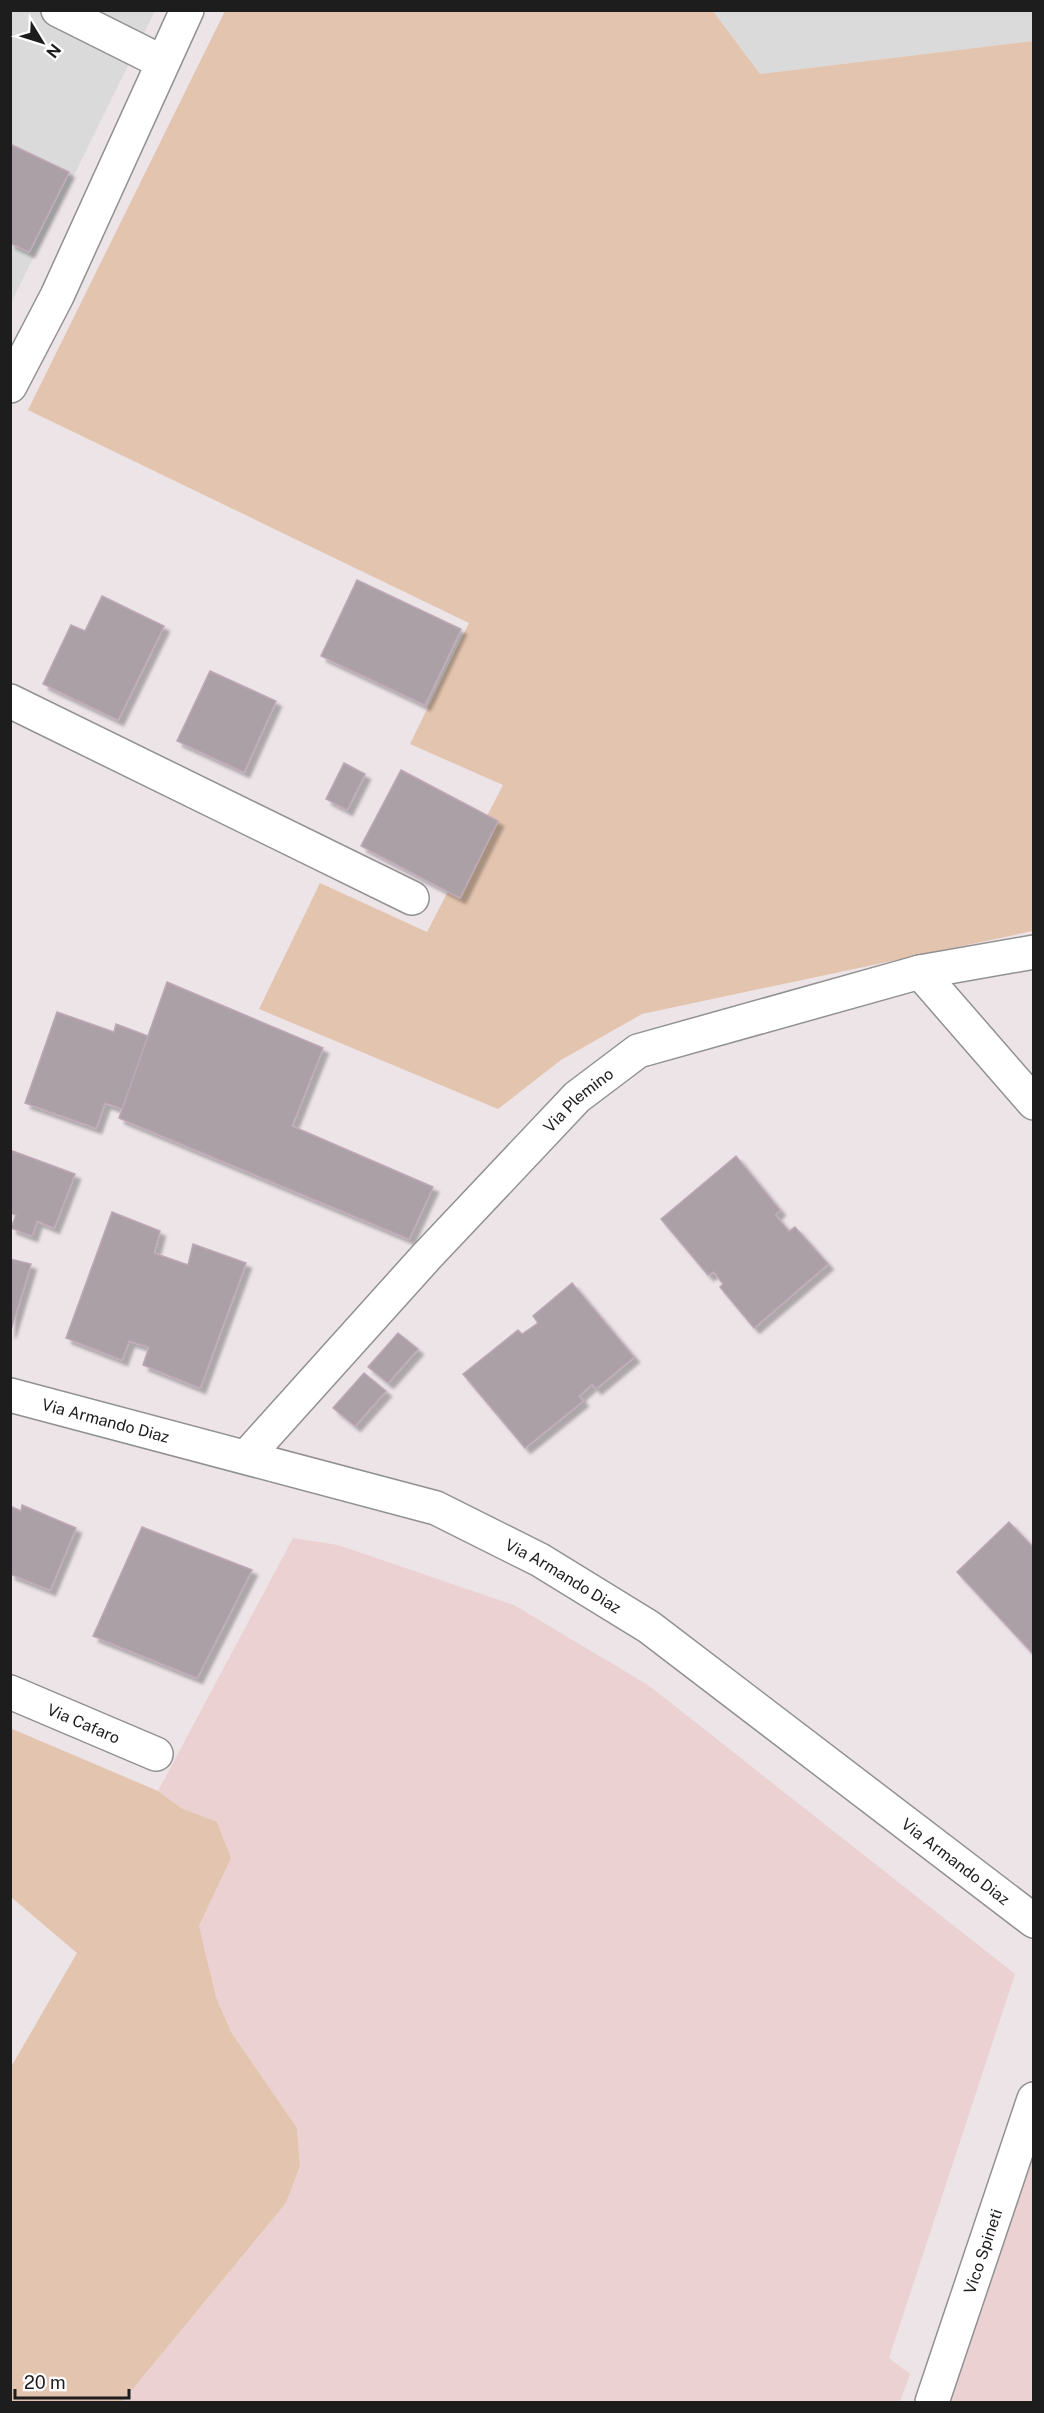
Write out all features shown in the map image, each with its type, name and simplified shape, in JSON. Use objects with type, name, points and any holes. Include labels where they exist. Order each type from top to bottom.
[{"type":"street","points":[[57,10],[162,62]]},
{"type":"street","points":[[10,386],[57,296],[187,10]]},
{"type":"street","points":[[10,701],[412,898]]},
{"type":"street","name":"Via Plemino","points":[[246,1457],[426,1257],[577,1097],[638,1052],[920,972],[1034,952]]},
{"type":"street","points":[[920,972],[1034,1103]]},
{"type":"street","name":"Via Armando Diaz","points":[[10,1395],[436,1508],[540,1560],[649,1627],[1034,1921]]},
{"type":"street","name":"Via Cafaro","points":[[10,1692],[156,1754]]},
{"type":"street","name":"Vico Spineti","points":[[932,2403],[1034,2099]]},
{"type":"shaded area","points":[[11,11],[155,11],[11,303]]},
{"type":"shaded area","points":[[225,11],[713,11],[760,74],[1033,41],[1033,931],[642,1014],[561,1060],[498,1109],[259,1009],[320,883],[427,932],[503,785],[410,744],[469,623],[28,410]]},
{"type":"shaded area","points":[[713,11],[1033,11],[1033,41],[760,74]]},
{"type":"shaded area","points":[[293,1538],[338,1545],[514,1605],[648,1685],[1015,1974],[889,2358],[910,2374],[900,2402],[122,2402],[286,2203],[300,2166],[297,2128],[231,2032],[216,1997],[199,1926],[231,1858],[217,1822],[181,1808],[158,1791]]},
{"type":"shaded area","points":[[10,1728],[158,1791],[181,1808],[217,1822],[231,1858],[199,1926],[216,1997],[231,2032],[297,2128],[300,2166],[286,2203],[122,2402],[11,2402],[11,2067],[77,1953],[11,1897]]},
{"type":"shaded area","points":[[1033,2153],[1033,2402],[949,2402]]},
{"type":"building","points":[[10,144],[69,172],[29,252],[10,243]]},
{"type":"building","points":[[357,580],[461,629],[425,705],[321,656]]},
{"type":"building","points":[[102,596],[164,626],[118,720],[43,684],[71,625],[85,631]]},
{"type":"building","points":[[210,671],[276,701],[244,772],[177,741]]},
{"type":"building","points":[[344,763],[365,774],[347,810],[326,799]]},
{"type":"building","points":[[401,770],[498,821],[460,898],[361,846]]},
{"type":"building","points":[[167,982],[323,1048],[292,1126],[433,1187],[409,1239],[119,1118]]},
{"type":"building","points":[[57,1012],[114,1032],[116,1024],[148,1036],[122,1109],[105,1103],[96,1128],[25,1103]]},
{"type":"building","points":[[10,1150],[75,1174],[54,1228],[37,1221],[32,1236],[11,1228],[16,1215],[10,1213]]},
{"type":"building","points":[[736,1156],[780,1210],[775,1215],[789,1231],[795,1227],[828,1264],[754,1328],[720,1287],[723,1284],[714,1272],[708,1275],[661,1219]]},
{"type":"building","points":[[112,1212],[160,1231],[154,1253],[188,1265],[193,1244],[246,1263],[200,1388],[143,1365],[149,1347],[129,1341],[122,1360],[66,1338]]},
{"type":"building","points":[[10,1259],[31,1264],[10,1333]]},
{"type":"building","points":[[572,1283],[634,1357],[596,1389],[592,1384],[579,1396],[583,1401],[525,1448],[463,1374],[518,1330],[522,1334],[538,1323],[533,1316]]},
{"type":"building","points":[[398,1333],[418,1349],[388,1383],[368,1367]]},
{"type":"building","points":[[364,1373],[386,1391],[355,1426],[333,1408]]},
{"type":"building","points":[[22,1505],[76,1528],[50,1590],[10,1574],[10,1506],[21,1511]]},
{"type":"building","points":[[1009,1522],[1034,1548],[1034,1655],[957,1572]]},
{"type":"building","points":[[142,1527],[252,1570],[197,1678],[93,1636]]}]
